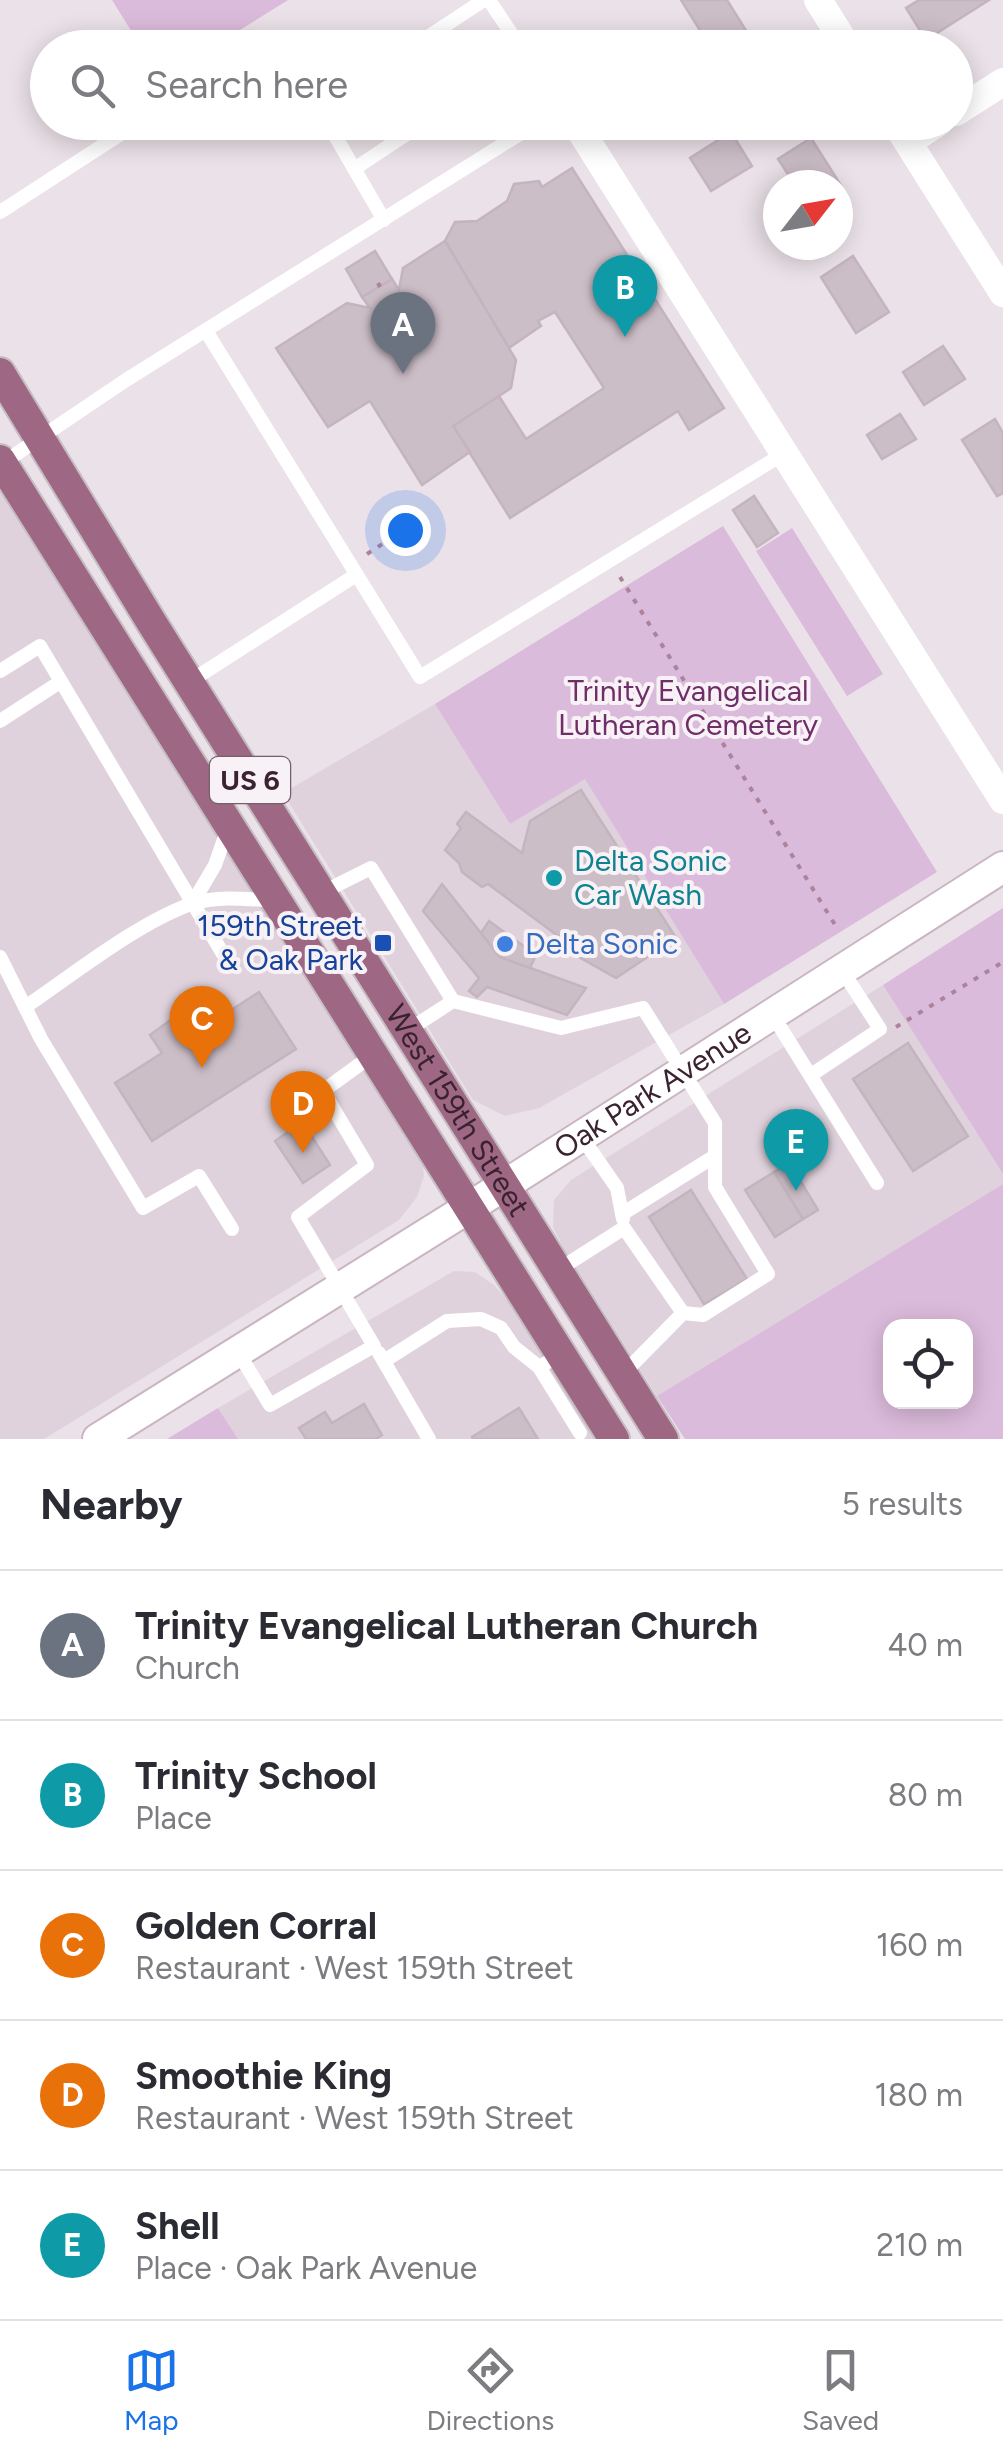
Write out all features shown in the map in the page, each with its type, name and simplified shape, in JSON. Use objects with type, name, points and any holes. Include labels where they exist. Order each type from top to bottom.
[{"type":"main road","name":"West 159th Street","points":[[0,372],[38,440],[663,1439]]},
{"type":"main road","name":"West 159th Street","points":[[1,462],[470,1206],[550,1360],[614,1439]]},
{"type":"street","points":[[818,0],[837,30]]},
{"type":"street","points":[[973,101],[1003,82]]},
{"type":"street","points":[[586,140],[1003,800]]},
{"type":"street","points":[[907,140],[1003,293]]},
{"type":"street","name":"Oak Park Avenue","points":[[98,1439],[1003,867]]},
{"type":"lane","points":[[439,30],[486,0],[508,30]]},
{"type":"lane","points":[[0,212],[111,140]]},
{"type":"lane","points":[[338,140],[384,220]]},
{"type":"lane","points":[[354,168],[397,140]]},
{"type":"lane","points":[[1,462],[511,140]]},
{"type":"lane","points":[[206,332],[420,677],[783,454]]},
{"type":"lane","points":[[189,682],[356,575]]},
{"type":"lane","points":[[0,671],[40,646],[223,954]]},
{"type":"lane","points":[[0,722],[60,682]]},
{"type":"lane","points":[[192,904],[215,865],[230,824]]},
{"type":"lane","points":[[321,893],[371,868],[454,1001],[560,1028],[643,1008],[715,1123],[715,1187],[768,1274],[703,1316],[683,1313],[623,1221],[617,1188],[581,1136]]},
{"type":"lane","points":[[26,1007],[132,935],[192,904],[231,898],[277,901]]},
{"type":"lane","points":[[0,957],[47,1050],[144,1208],[199,1176],[232,1229]]},
{"type":"lane","points":[[812,1075],[880,1030],[842,970]]},
{"type":"lane","points":[[408,1031],[454,1001]]},
{"type":"lane","points":[[772,1014],[877,1183]]},
{"type":"lane","points":[[374,1054],[324,1091],[367,1165],[298,1216],[429,1439]]},
{"type":"lane","points":[[558,1270],[715,1156]]},
{"type":"lane","points":[[623,1374],[683,1313]]},
{"type":"lane","points":[[384,1361],[447,1321],[482,1319],[501,1328],[514,1347],[550,1360],[580,1434]]},
{"type":"lane","points":[[237,1352],[270,1405],[374,1346]]},
{"type":"path","points":[[609,560],[836,928]]},
{"type":"path","points":[[880,1030],[899,1026],[1003,962]]},
{"type":"shaded area","points":[[0,492],[422,1157],[424,1176],[417,1197],[399,1220],[44,1439],[0,1439]]},
{"type":"shaded area","points":[[435,704],[510,824],[585,778],[724,1004],[539,1108],[505,1116],[473,1100],[283,793]]},
{"type":"shaded area","points":[[883,985],[1003,1174],[1003,1184],[657,1396],[564,1249],[553,1227],[554,1200],[571,1180]]},
{"type":"shaded area","points":[[454,1271],[475,1272],[508,1301],[598,1439],[238,1439],[218,1408]]},
{"type":"green space","points":[[112,0],[288,0],[240,30],[131,30]]},
{"type":"green space","name":"Trinity Evangelical Lutheran Cemetery","points":[[723,526],[937,872],[724,1004],[585,779],[510,824],[435,704]]},
{"type":"green space","points":[[792,528],[883,674],[847,696],[756,551]]},
{"type":"green space","points":[[1003,908],[1003,1174],[883,985]]},
{"type":"green space","points":[[1003,1184],[1003,1439],[685,1439],[657,1396]]},
{"type":"green space","points":[[218,1408],[238,1439],[167,1439]]},
{"type":"building","points":[[681,0],[727,0],[746,30],[700,30]]},
{"type":"building","points":[[919,0],[989,0],[942,30],[920,30],[906,8]]},
{"type":"building","points":[[718,140],[736,140],[752,166],[711,191],[690,158]]},
{"type":"building","points":[[812,140],[831,170],[785,170],[778,159]]},
{"type":"building","points":[[572,168],[724,408],[689,430],[678,411],[510,518],[453,426],[499,396],[526,439],[604,388],[555,312],[538,321],[541,326],[509,348],[445,241],[455,222],[477,221],[507,201],[514,184],[539,181],[542,187]]},
{"type":"building","points":[[445,241],[516,360],[511,388],[453,426],[470,452],[422,485],[370,401],[328,427],[276,348],[347,303],[370,308],[362,297],[392,279],[399,290],[403,268]]},
{"type":"building","points":[[375,251],[392,279],[362,297],[346,269]]},
{"type":"building","points":[[853,256],[889,312],[856,333],[821,277],[853,260]]},
{"type":"building","points":[[943,346],[965,379],[924,405],[903,372]]},
{"type":"building","points":[[900,414],[916,439],[882,459],[867,435]]},
{"type":"building","points":[[995,419],[1003,433],[1003,493],[997,496],[962,440]]},
{"type":"building","points":[[754,496],[778,533],[757,547],[733,510]]},
{"type":"building","name":"Delta Sonic Car Wash","points":[[581,790],[676,938],[616,978],[570,952],[573,947],[488,884],[482,887],[462,872],[459,863],[445,850],[461,828],[457,824],[466,812],[522,853],[530,821]]},
{"type":"building","name":"Delta Sonic","points":[[442,884],[500,957],[586,988],[567,1015],[487,987],[477,997],[469,991],[479,978],[423,911]]},
{"type":"building","name":"Delta Sonic","points":[[489,921],[536,955],[530,968],[500,957],[481,933]]},
{"type":"building","points":[[259,992],[296,1049],[152,1141],[115,1083],[162,1053],[150,1035],[183,1011],[196,1033]]},
{"type":"building","points":[[908,1043],[968,1136],[913,1171],[853,1079]]},
{"type":"building","points":[[298,1115],[330,1165],[303,1183],[275,1141],[288,1132],[283,1125]]},
{"type":"building","points":[[789,1162],[818,1210],[803,1219],[774,1172]]},
{"type":"building","points":[[774,1172],[803,1219],[775,1237],[745,1190]]},
{"type":"building","points":[[691,1190],[747,1279],[704,1304],[649,1217]]},
{"type":"building","points":[[364,1404],[382,1435],[376,1439],[306,1439],[299,1428],[325,1412],[332,1423]]},
{"type":"building","points":[[519,1408],[538,1439],[473,1439],[472,1437]]},
{"type":"place","name":"Trinity School","points":[[625,337]]},
{"type":"place","name":"Trinity Evangelical Lutheran Church","points":[[403,374]]},
{"type":"place","name":"Delta Sonic Car Wash","points":[[554,878]]},
{"type":"place","name":"159th Street & Oak Park","points":[[383,943]]},
{"type":"place","name":"Delta Sonic","points":[[505,944]]},
{"type":"place","name":"Golden Corral","points":[[202,1068]]},
{"type":"place","name":"Smoothie King","points":[[303,1153]]},
{"type":"place","name":"Shell","points":[[796,1191]]}]
